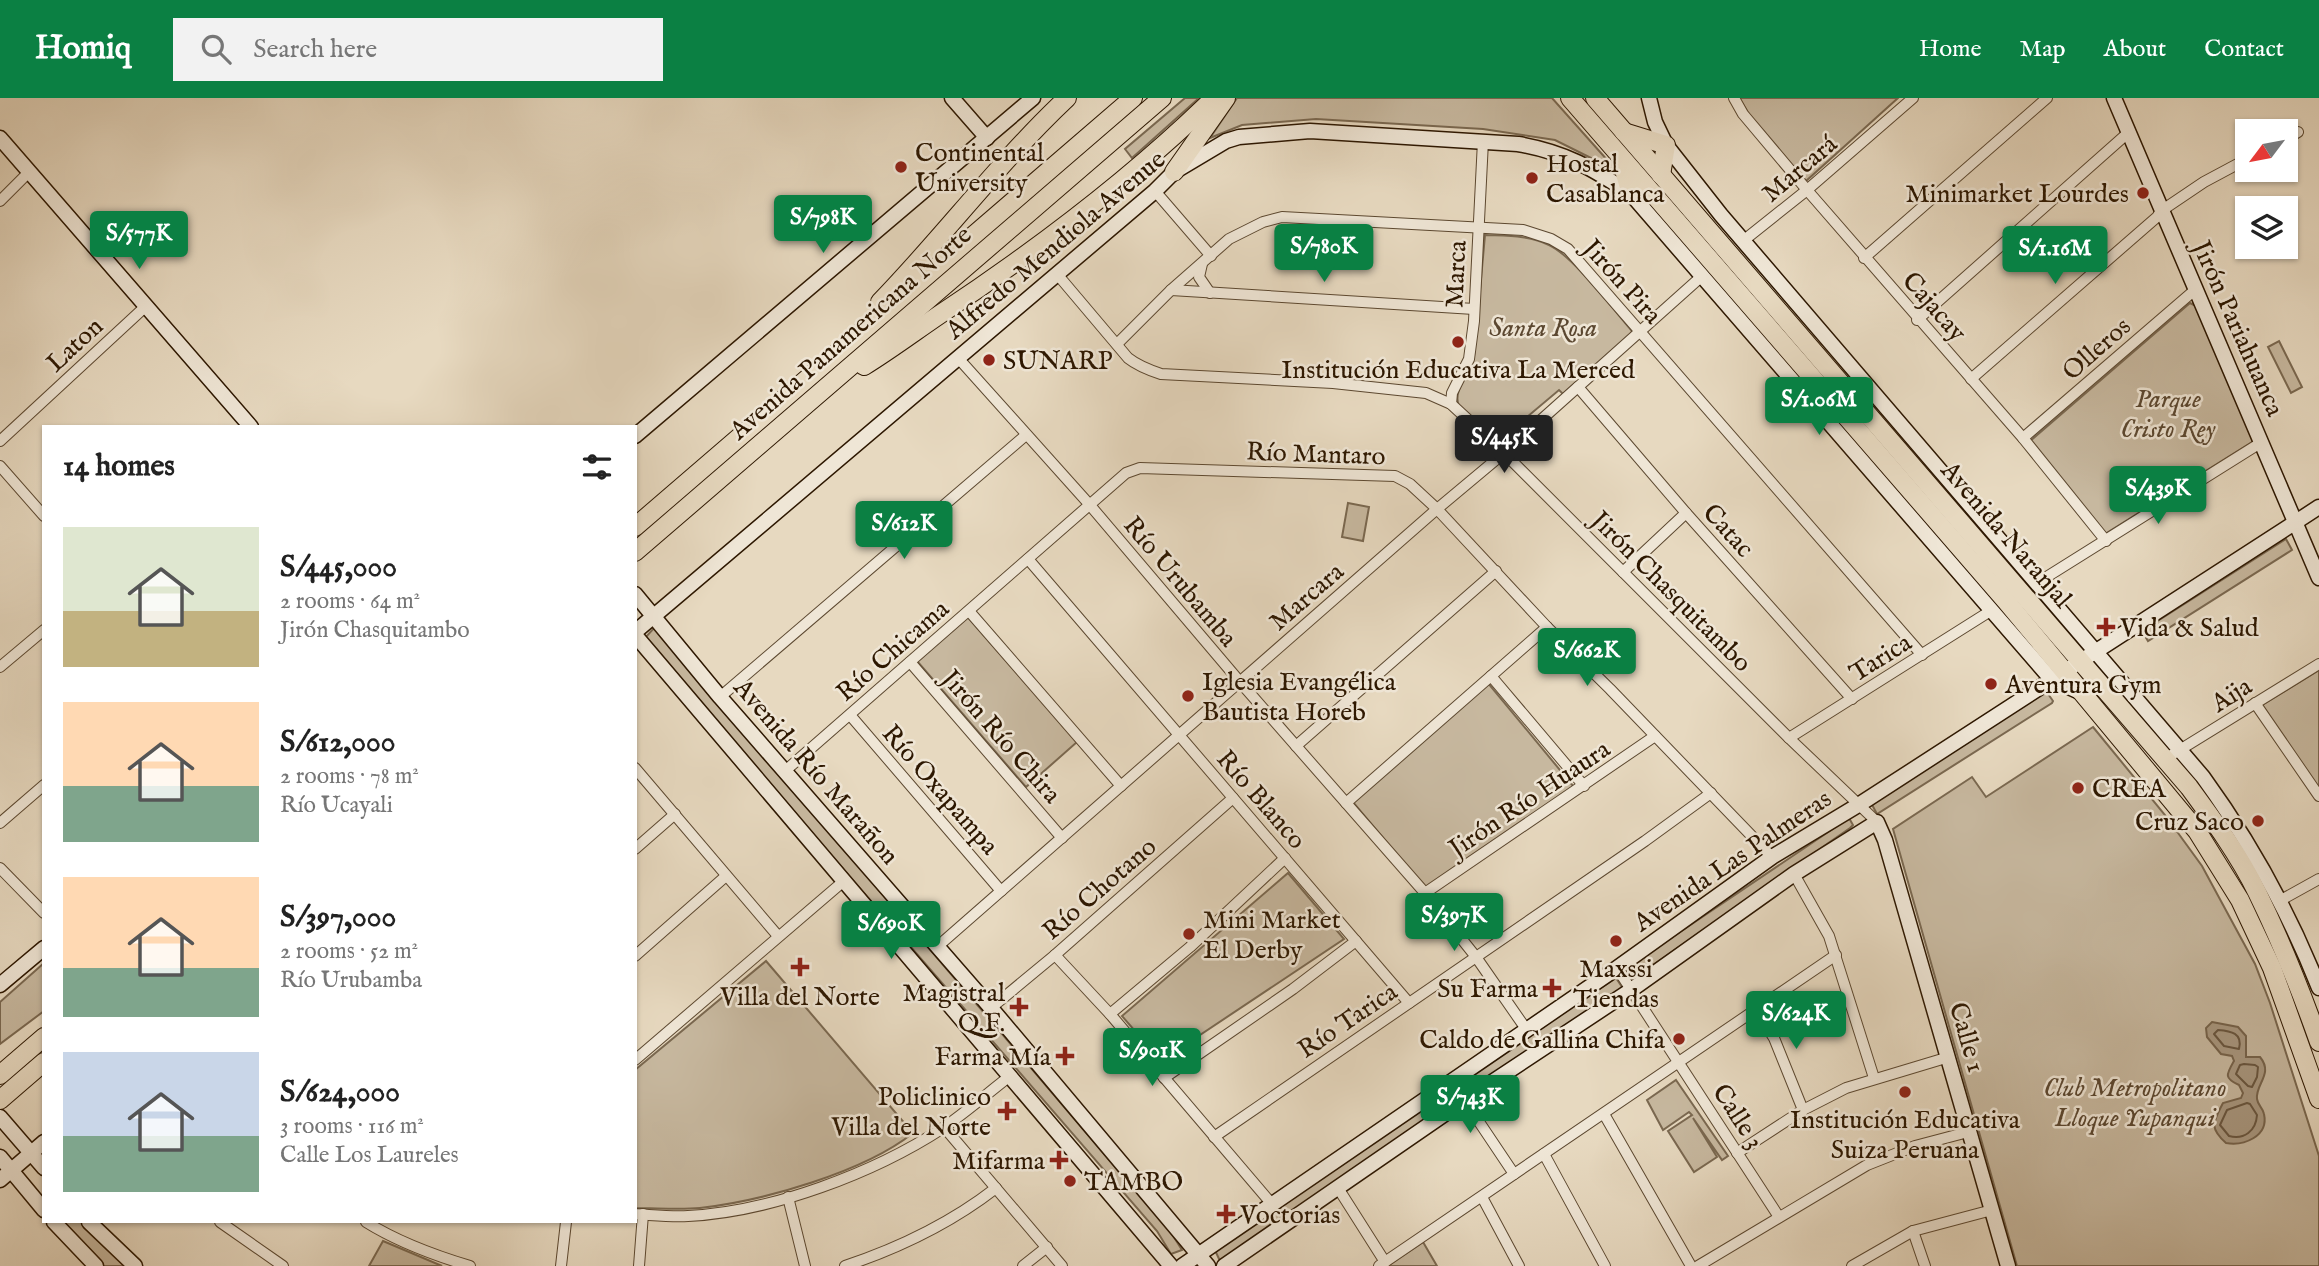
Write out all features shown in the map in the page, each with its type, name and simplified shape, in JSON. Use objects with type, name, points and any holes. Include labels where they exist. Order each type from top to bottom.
[{"type":"highway","points":[[807,378],[927,253],[995,172],[1067,98]]},
{"type":"highway","name":"Avenida Panamericana Norte","points":[[637,525],[1133,98]]},
{"type":"highway","name":"Avenida Panamericana Norte","points":[[637,550],[1162,98]]},
{"type":"highway","points":[[827,386],[881,356],[1048,240],[1139,167],[1214,98]]},
{"type":"highway","points":[[1174,172],[1226,98]]},
{"type":"highway","name":"Avenida Naranjal","points":[[1570,98],[2006,601],[2057,675],[2082,693],[2197,831],[2240,900],[2272,968],[2319,1099]]},
{"type":"highway","name":"Avenida Naranjal","points":[[1595,98],[2088,655],[2098,683],[2172,754],[2256,890],[2288,960],[2319,1042]]},
{"type":"highway","points":[[1624,132],[1665,145],[1661,175]]},
{"type":"highway","points":[[1619,154],[1631,194],[1655,195]]},
{"type":"highway","points":[[0,1075],[42,1039]]},
{"type":"highway","points":[[0,1100],[42,1064]]},
{"type":"main road","points":[[952,98],[987,138]]},
{"type":"main road","points":[[637,434],[1033,98]]},
{"type":"main road","points":[[1649,98],[1665,145]]},
{"type":"main road","name":"Jirón Pariahuanca","points":[[2114,98],[2319,578]]},
{"type":"main road","name":"Alfredo Mendiola Avenue","points":[[637,632],[959,359],[1174,172],[1226,141],[1239,136],[1310,131],[1518,144],[1545,148],[1570,157],[1609,179]]},
{"type":"main road","points":[[0,138],[249,425]]},
{"type":"main road","name":"Avenida Naranjal","points":[[1665,145],[1743,241],[2037,583],[2088,655],[2172,754],[2228,811],[2281,900],[2319,988]]},
{"type":"main road","name":"Avenida Naranjal","points":[[1609,179],[1631,194],[1992,610],[2057,675]]},
{"type":"main road","name":"Avenida Las Palmeras","points":[[1182,1266],[1203,1260],[1271,1203],[1617,968],[1772,858],[2319,507]]},
{"type":"main road","name":"Avenida Río Marañon","points":[[637,597],[720,697],[991,1008],[1203,1260]]},
{"type":"main road","name":"Avenida Río Marañon","points":[[637,636],[1171,1266]]},
{"type":"main road","points":[[2082,693],[2098,683]]},
{"type":"main road","name":"Avenida Las Palmeras","points":[[1224,1266],[1465,1100],[1631,990],[1794,874],[1877,822]]},
{"type":"main road","name":"Calle 1","points":[[1877,822],[1885,840],[2008,1266]]},
{"type":"main road","points":[[0,985],[42,949]]},
{"type":"main road","points":[[0,1117],[42,1166]]},
{"type":"main road","points":[[6,1175],[42,1144]]},
{"type":"main road","points":[[0,1157],[6,1175],[42,1208]]},
{"type":"main road","points":[[55,1223],[96,1266]]},
{"type":"main road","points":[[90,1223],[135,1266]]},
{"type":"street","name":"Cajacay","points":[[1734,98],[1743,114],[1917,320],[2023,438],[2106,541]]},
{"type":"street","name":"Marcará","points":[[1743,241],[1807,190],[1913,98]]},
{"type":"street","points":[[1864,258],[2047,98]]},
{"type":"street","points":[[1917,320],[2129,132]]},
{"type":"street","name":"Marca","points":[[1451,404],[1452,393],[1469,359],[1483,176],[1483,141]]},
{"type":"street","points":[[1971,379],[2161,211],[2204,182],[2235,165]]},
{"type":"street","points":[[0,201],[29,172]]},
{"type":"street","points":[[1155,191],[1210,256]]},
{"type":"street","name":"Jirón Pira","points":[[1117,344],[1171,290],[1229,239],[1248,228],[1282,217],[1523,230],[1551,239],[1569,249],[1922,655]]},
{"type":"street","points":[[1202,264],[1199,277],[1210,293]]},
{"type":"street","name":"Jirón Chasquitambo","points":[[1056,274],[1137,365],[1161,374],[1426,393],[1451,404],[1504,453],[1789,738],[1877,822]]},
{"type":"street","name":"Marcara","points":[[937,947],[1642,332],[1702,276]]},
{"type":"street","name":"Olleros","points":[[2023,438],[2196,289]]},
{"type":"street","points":[[1171,290],[1474,309]]},
{"type":"street","name":"Laton","points":[[0,441],[146,306]]},
{"type":"street","name":"Río Urubamba","points":[[959,359],[1425,893],[1476,957],[1526,1029]]},
{"type":"street","name":"Catac","points":[[1578,387],[1852,699]]},
{"type":"street","points":[[720,697],[1026,435]]},
{"type":"street","points":[[2037,583],[2262,442]]},
{"type":"street","points":[[0,466],[42,514]]},
{"type":"street","name":"Río Mantaro","points":[[1089,505],[1126,473],[1140,468],[1395,476],[1410,484],[1437,509],[1772,858]]},
{"type":"street","name":"Río Chicama","points":[[785,771],[1089,505]]},
{"type":"street","points":[[1623,572],[1686,513]]},
{"type":"street","name":"Río Blanco","points":[[1028,559],[1409,1003]]},
{"type":"street","points":[[1296,746],[1496,572]]},
{"type":"street","name":"Tarica","points":[[1789,738],[1992,610]]},
{"type":"street","points":[[969,611],[1121,786]]},
{"type":"street","points":[[1346,803],[1547,626]]},
{"type":"street","points":[[0,667],[42,632]]},
{"type":"street","name":"Jirón Río Chira","points":[[910,662],[1062,838]]},
{"type":"street","name":"Aija","points":[[2172,754],[2319,664]]},
{"type":"street","points":[[1491,676],[1584,786]]},
{"type":"street","points":[[2255,703],[2319,796]]},
{"type":"street","name":"Río Oxapampa","points":[[849,715],[1001,891]]},
{"type":"street","name":"Jirón Río Huaura","points":[[1425,893],[1655,736]]},
{"type":"street","points":[[637,770],[778,936]]},
{"type":"street","points":[[0,823],[42,788]]},
{"type":"street","name":"Río Tarica","points":[[1214,1137],[1711,793]]},
{"type":"street","name":"Río Chotano","points":[[991,1008],[1233,798]]},
{"type":"street","points":[[637,847],[675,814]]},
{"type":"street","points":[[1110,1014],[1189,947],[1285,858]]},
{"type":"street","points":[[0,868],[42,911]]},
{"type":"street","points":[[1794,874],[1836,955],[1874,1078]]},
{"type":"street","points":[[637,954],[726,876]]},
{"type":"street","points":[[2281,900],[2319,879]]},
{"type":"street","points":[[637,1058],[845,880]]},
{"type":"street","points":[[1164,1078],[1293,989],[1356,941]]},
{"type":"street","points":[[1055,955],[1110,1014],[1271,1203]]},
{"type":"street","points":[[1338,1188],[1382,1264],[1836,955]]},
{"type":"street","name":"Calle 3","points":[[1617,968],[1779,1217]]},
{"type":"street","points":[[1756,1009],[1774,1038],[1803,1111]]},
{"type":"street","points":[[1737,1153],[1803,1111],[1846,1088],[1949,1057]]},
{"type":"street","points":[[639,1266],[639,1214],[689,1216],[748,1208],[788,1197],[872,1167],[944,1127],[1010,1076]]},
{"type":"street","points":[[1451,1080],[1514,1174]]},
{"type":"street","points":[[1604,1114],[1691,1266]]},
{"type":"street","points":[[944,1127],[1062,1266]]},
{"type":"street","points":[[1698,1266],[1867,1165],[1899,1151],[1969,1132]]},
{"type":"street","points":[[1544,1154],[1605,1266]]},
{"type":"street","points":[[845,1266],[929,1230],[968,1209],[996,1188]]},
{"type":"street","points":[[788,1197],[805,1266]]},
{"type":"street","points":[[1482,1197],[1518,1266]]},
{"type":"street","points":[[1852,1266],[1913,1230],[1992,1210]]},
{"type":"street","points":[[221,1223],[283,1266]]},
{"type":"street","points":[[368,1223],[425,1251],[470,1266]]},
{"type":"street","points":[[562,1266],[566,1223]]},
{"type":"street","points":[[1913,1230],[1925,1266]]},
{"type":"street","points":[[1023,1266],[1047,1247]]},
{"type":"green space","points":[[1185,98],[1199,98],[1132,158],[1125,149]]},
{"type":"green space","points":[[1237,98],[1552,98],[1617,171],[1555,140],[1483,129],[1316,119],[1242,125],[1210,138]]},
{"type":"green space","points":[[1739,98],[1898,98],[1806,181],[1752,119]]},
{"type":"green space","name":"Santa Rosa","points":[[1485,235],[1534,239],[1559,251],[1592,284],[1632,331],[1563,394],[1559,390],[1514,428],[1518,433],[1507,443],[1499,443],[1459,406],[1457,400],[1474,356]]},
{"type":"green space","name":"Parque Cristo Rey","points":[[2190,303],[2198,307],[2253,437],[2252,442],[2105,534],[2029,442]]},
{"type":"green space","points":[[2279,341],[2302,387],[2291,393],[2268,347]]},
{"type":"green space","points":[[1348,503],[1369,507],[1363,541],[1342,537]]},
{"type":"green space","points":[[2286,539],[2292,550],[2148,641],[2142,631]]},
{"type":"green space","points":[[968,617],[1077,742],[1026,787],[917,661]]},
{"type":"green space","points":[[655,627],[1170,1231],[1182,1250],[1171,1254],[1157,1231],[644,639]]},
{"type":"green space","points":[[2319,670],[2319,791],[2262,705]]},
{"type":"green space","points":[[1488,683],[1574,787],[1425,888],[1352,801]]},
{"type":"green space","points":[[2046,691],[2052,703],[1877,814],[1870,801]]},
{"type":"green space","name":"Club Metropolitano Lloque Yupanqui","points":[[2093,727],[2165,815],[2202,866],[2255,964],[2319,1156],[2319,1266],[2017,1266],[1893,829],[1972,777],[1986,797]]},
{"type":"green space","points":[[1849,818],[1853,825],[1850,828],[1630,981],[1625,974],[1628,967]]},
{"type":"green space","points":[[1288,873],[1344,939],[1161,1061],[1122,1016]]},
{"type":"green space","name":"Villa del Norte","points":[[766,961],[913,1133],[868,1160],[841,1172],[753,1199],[700,1208],[637,1208],[637,1068]]},
{"type":"green space","points":[[42,965],[42,1012],[0,1044],[0,1002]]},
{"type":"green space","points":[[1616,978],[1622,987],[1620,989],[1468,1090],[1464,1091],[1460,1086],[1461,1081]]},
{"type":"green space","points":[[1676,1080],[1728,1156],[1722,1160],[1693,1118],[1717,1157],[1694,1172],[1668,1131],[1692,1115],[1689,1112],[1663,1130],[1647,1100]]},
{"type":"green space","points":[[1448,1091],[1454,1100],[1220,1261],[1213,1246]]},
{"type":"green space","points":[[59,1223],[83,1223],[128,1266],[103,1266]]},
{"type":"green space","points":[[383,1241],[442,1266],[369,1266]]},
{"type":"green space","points":[[1423,1242],[1437,1266],[1387,1266]]},
{"type":"water","points":[[2212,1022],[2238,1027],[2246,1036],[2246,1057],[2260,1057],[2264,1063],[2265,1074],[2257,1094],[2263,1112],[2263,1129],[2253,1138],[2240,1143],[2226,1143],[2217,1133],[2214,1124],[2223,1103],[2241,1098],[2243,1093],[2239,1085],[2228,1076],[2234,1061],[2232,1056],[2221,1054],[2207,1037],[2206,1028]]},
{"type":"place","name":"Continental University","points":[[901,167]]},
{"type":"place","name":"Hostal Casablanca","points":[[1532,178]]},
{"type":"place","name":"Minimarket Lourdes","points":[[2143,193]]},
{"type":"place","name":"Institución Educativa La Merced","points":[[1458,342]]},
{"type":"place","name":"SUNARP","points":[[989,360]]},
{"type":"place","name":"Vida & Salud","points":[[2106,627]]},
{"type":"place","name":"Aventura Gym","points":[[1991,684]]},
{"type":"place","name":"Iglesia Evangélica Bautista Horeb","points":[[1188,696]]},
{"type":"place","name":"CREA","points":[[2078,788]]},
{"type":"place","name":"Cruz Saco","points":[[2258,821]]},
{"type":"place","name":"Mini Market El Derby","points":[[1189,934]]},
{"type":"place","name":"Maxssi Tiendas","points":[[1616,941]]},
{"type":"place","name":"Villa del Norte","points":[[800,967]]},
{"type":"place","name":"Su Farma","points":[[1552,988]]},
{"type":"place","name":"Magistral Q.F.","points":[[1019,1007]]},
{"type":"place","name":"Caldo de Gallina Chifa","points":[[1679,1039]]},
{"type":"place","name":"Farma Mía","points":[[1065,1056]]},
{"type":"place","name":"Institución Educativa Suiza Peruana","points":[[1905,1092]]},
{"type":"place","name":"Policlinico Villa del Norte","points":[[1007,1111]]},
{"type":"place","name":"Mifarma","points":[[1059,1160]]},
{"type":"place","name":"TAMBO","points":[[1070,1181]]},
{"type":"place","name":"Voctorias","points":[[1226,1214]]}]
